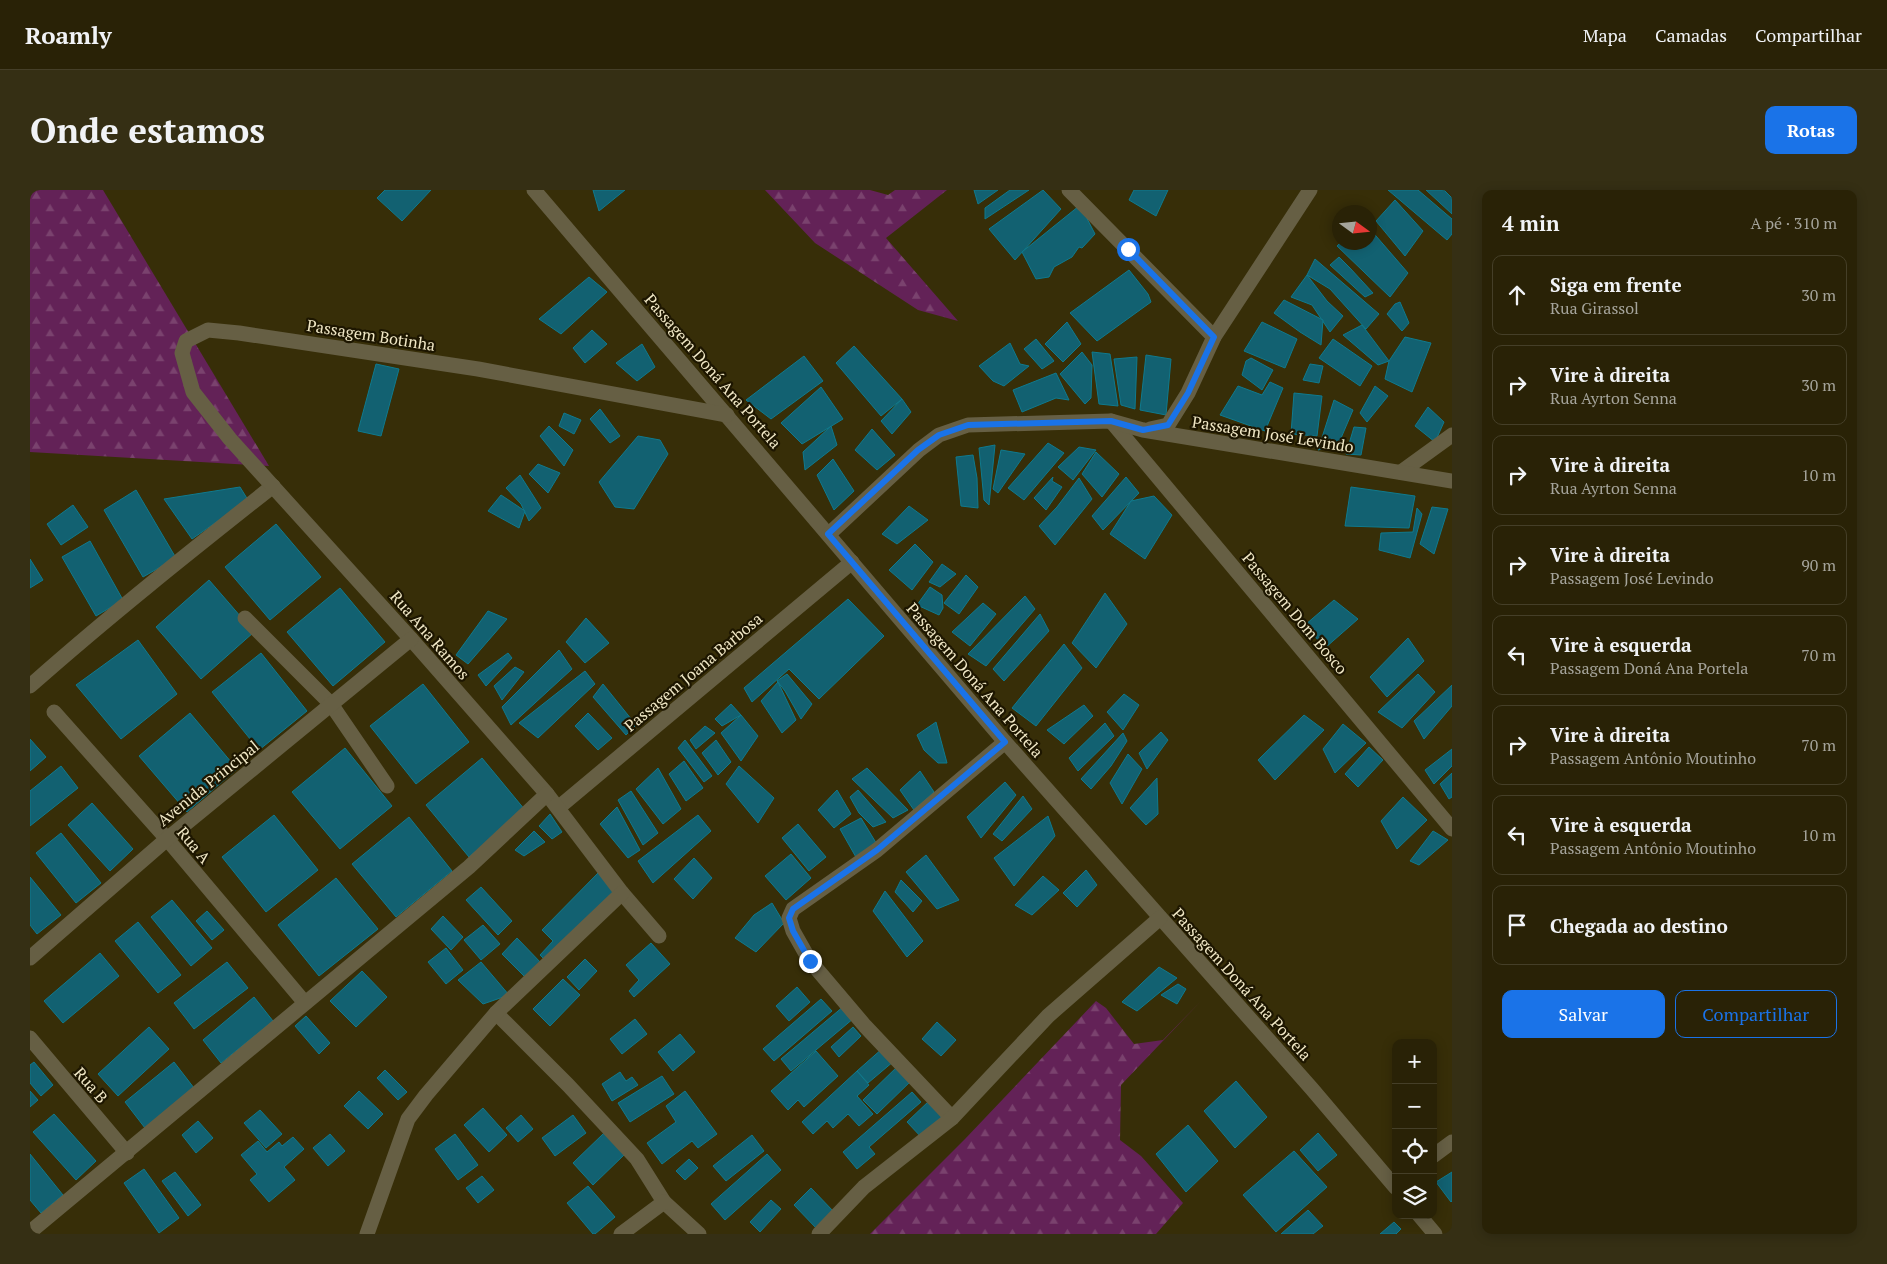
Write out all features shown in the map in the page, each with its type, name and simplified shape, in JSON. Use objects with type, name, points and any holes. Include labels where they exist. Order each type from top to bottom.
[{"type":"street","name":"Passagem Doná Ana Portela","points":[[534,190],[1005,742],[1392,1183]]},
{"type":"street","points":[[1070,190],[1214,337]]},
{"type":"street","points":[[1143,430],[1168,425],[1188,393],[1214,337],[1310,190]]},
{"type":"street","name":"Passagem Botinha","points":[[273,486],[230,439],[193,392],[182,352],[186,341],[208,330],[239,333],[478,369],[727,415]]},
{"type":"street","name":"Passagem José Levindo","points":[[828,534],[918,450],[939,435],[968,425],[1111,421],[1143,430],[1452,481]]},
{"type":"street","name":"Passagem Dom Bosco","points":[[1111,421],[1452,829]]},
{"type":"street","points":[[1400,472],[1452,436]]},
{"type":"street","points":[[30,686],[82,640],[273,486]]},
{"type":"street","name":"Rua Ana Ramos","points":[[273,486],[547,794],[622,893],[659,936]]},
{"type":"street","name":"Passagem Joana Barbosa","points":[[558,808],[852,562]]},
{"type":"street","points":[[245,618],[331,704],[387,786]]},
{"type":"street","name":"Avenida Principal","points":[[30,958],[167,839],[411,639]]},
{"type":"street","name":"Rua A","points":[[54,712],[167,839],[305,1002]]},
{"type":"street","points":[[952,1118],[865,1026],[810,961],[793,931],[789,918],[793,909],[877,850],[1005,742]]},
{"type":"street","points":[[30,1232],[469,867],[547,794]]},
{"type":"street","points":[[367,1234],[408,1119],[496,1013],[622,893]]},
{"type":"street","points":[[819,1234],[864,1187],[952,1118],[1048,1016],[1160,918]]},
{"type":"street","points":[[496,1013],[568,1085],[637,1159],[664,1202],[698,1234]]},
{"type":"street","name":"Rua B","points":[[30,1038],[127,1153]]},
{"type":"street","points":[[1437,1153],[1452,1142]]},
{"type":"street","points":[[621,1234],[664,1202]]},
{"type":"street","points":[[1422,1219],[1435,1234]]},
{"type":"green space","points":[[30,190],[103,190],[269,466],[30,452]]},
{"type":"green space","points":[[765,190],[870,190],[888,195],[895,190],[947,190],[886,238],[958,321],[918,310],[815,243]]},
{"type":"green space","points":[[1096,1001],[1106,1008],[1134,1044],[1163,1040],[1201,1001],[1121,1085],[1120,1140],[1141,1156],[1183,1203],[1156,1234],[870,1234],[965,1139]]},
{"type":"building","points":[[385,190],[431,190],[402,221],[377,198]]},
{"type":"building","points":[[593,190],[625,190],[599,211]]},
{"type":"building","points":[[974,190],[998,190],[978,204]]},
{"type":"building","points":[[1010,190],[1029,190],[985,219],[985,208]]},
{"type":"building","points":[[1043,190],[1061,209],[1015,260],[989,229]]},
{"type":"building","points":[[1134,190],[1168,190],[1156,216],[1129,200]]},
{"type":"building","points":[[1388,190],[1418,190],[1452,219],[1452,234],[1447,240]]},
{"type":"building","points":[[1426,190],[1444,190],[1452,198],[1452,214]]},
{"type":"building","points":[[1395,200],[1423,231],[1405,256],[1377,220]]},
{"type":"building","points":[[1079,203],[1095,234],[1082,248],[1079,247],[1072,257],[1054,267],[1049,277],[1036,279],[1022,252],[1079,206]]},
{"type":"building","points":[[1377,237],[1408,273],[1390,297],[1341,250],[1377,250]]},
{"type":"building","points":[[1339,257],[1373,293],[1365,297],[1330,265]]},
{"type":"building","points":[[1315,259],[1379,314],[1366,329],[1330,289],[1307,275]]},
{"type":"building","points":[[1129,270],[1148,294],[1151,302],[1097,341],[1070,313]]},
{"type":"building","points":[[1307,275],[1327,301],[1343,316],[1330,332],[1312,305],[1291,297]]},
{"type":"building","points":[[589,277],[607,292],[561,334],[539,319]]},
{"type":"building","points":[[1284,300],[1323,320],[1321,345],[1274,313]]},
{"type":"building","points":[[1400,302],[1409,323],[1402,331],[1387,314],[1395,304]]},
{"type":"building","points":[[1067,322],[1081,344],[1063,362],[1045,344]]},
{"type":"building","points":[[1262,322],[1297,339],[1285,368],[1244,351]]},
{"type":"building","points":[[1362,325],[1389,361],[1378,365],[1343,335]]},
{"type":"building","points":[[592,330],[607,344],[585,363],[573,348]]},
{"type":"building","points":[[1405,337],[1431,343],[1412,392],[1385,379],[1389,361]]},
{"type":"building","points":[[1036,339],[1054,361],[1042,369],[1024,349]]},
{"type":"building","points":[[1333,339],[1372,366],[1360,386],[1319,358]]},
{"type":"building","points":[[1010,343],[1020,364],[1029,366],[1004,386],[993,381],[979,366]]},
{"type":"building","points":[[642,344],[655,367],[637,381],[616,363]]},
{"type":"building","points":[[854,346],[902,399],[881,416],[836,363]]},
{"type":"building","points":[[1082,352],[1092,365],[1091,398],[1085,404],[1060,374]]},
{"type":"building","points":[[1092,352],[1110,354],[1118,406],[1099,404]]},
{"type":"building","points":[[1146,355],[1171,359],[1166,415],[1140,410]]},
{"type":"building","points":[[804,356],[823,381],[771,419],[746,400]]},
{"type":"building","points":[[1137,357],[1135,409],[1121,405],[1114,359]]},
{"type":"building","points":[[1251,358],[1273,370],[1262,390],[1242,375],[1246,361]]},
{"type":"building","points":[[376,364],[399,369],[381,436],[358,431]]},
{"type":"building","points":[[1310,364],[1323,366],[1319,383],[1303,380]]},
{"type":"building","points":[[1056,373],[1069,400],[1056,398],[1022,412],[1013,390]]},
{"type":"building","points":[[1270,382],[1283,388],[1265,431],[1220,415],[1238,386],[1262,395]]},
{"type":"building","points":[[1375,386],[1388,396],[1367,422],[1360,413]]},
{"type":"building","points":[[821,387],[843,419],[802,444],[781,423]]},
{"type":"building","points":[[1294,393],[1322,396],[1317,436],[1291,434]]},
{"type":"building","points":[[902,399],[911,412],[892,434],[881,421]]},
{"type":"building","points":[[1334,400],[1353,410],[1338,445],[1318,450]]},
{"type":"building","points":[[1428,407],[1444,422],[1435,442],[1415,426]]},
{"type":"building","points":[[600,409],[620,436],[610,443],[590,419]]},
{"type":"building","points":[[564,413],[581,420],[574,434],[559,426]]},
{"type":"building","points":[[549,426],[573,450],[564,466],[540,436]]},
{"type":"building","points":[[831,426],[837,445],[805,470],[803,452]]},
{"type":"building","points":[[1354,427],[1366,428],[1361,455],[1346,454]]},
{"type":"building","points":[[872,429],[895,455],[877,470],[855,450]]},
{"type":"building","points":[[638,436],[660,440],[668,454],[634,509],[615,507],[599,482]]},
{"type":"building","points":[[1048,443],[1064,453],[1024,500],[1008,488]]},
{"type":"building","points":[[995,445],[989,505],[984,500],[979,448]]},
{"type":"building","points":[[1079,447],[1096,450],[1073,480],[1058,467]]},
{"type":"building","points":[[1001,450],[1025,454],[998,493],[993,489]]},
{"type":"building","points":[[1096,452],[1119,474],[1102,497],[1082,474]]},
{"type":"building","points":[[973,455],[977,478],[978,508],[961,506],[956,457]]},
{"type":"building","points":[[833,459],[854,491],[834,510],[817,475]]},
{"type":"building","points":[[538,464],[560,473],[548,493],[529,474]]},
{"type":"building","points":[[520,475],[541,508],[529,521],[521,504],[506,488]]},
{"type":"building","points":[[1053,477],[1052,481],[1062,487],[1046,510],[1034,498]]},
{"type":"building","points":[[1126,477],[1139,493],[1103,530],[1092,516]]},
{"type":"building","points":[[1079,478],[1092,499],[1055,545],[1039,526],[1057,507]]},
{"type":"building","points":[[240,487],[248,500],[192,539],[164,499]]},
{"type":"building","points":[[1351,487],[1415,496],[1409,528],[1345,526]]},
{"type":"building","points":[[136,490],[176,558],[143,577],[104,510]]},
{"type":"building","points":[[501,495],[525,511],[519,528],[488,511]]},
{"type":"building","points":[[1154,496],[1172,515],[1145,559],[1110,534],[1131,501]]},
{"type":"building","points":[[73,505],[88,527],[61,545],[47,524]]},
{"type":"building","points":[[909,506],[928,520],[897,544],[882,534]]},
{"type":"building","points":[[1432,507],[1448,509],[1434,554],[1420,544]]},
{"type":"building","points":[[1417,508],[1422,514],[1410,558],[1379,550],[1381,533],[1413,532]]},
{"type":"building","points":[[276,524],[321,577],[270,620],[225,567]]},
{"type":"building","points":[[90,541],[123,600],[96,616],[62,557]]},
{"type":"building","points":[[915,544],[933,562],[912,590],[889,570]]},
{"type":"building","points":[[30,559],[43,580],[30,588]]},
{"type":"building","points":[[942,564],[956,574],[940,587],[929,582]]},
{"type":"building","points":[[966,575],[978,587],[959,614],[944,603]]},
{"type":"building","points":[[209,580],[254,632],[201,679],[156,627]]},
{"type":"building","points":[[930,587],[942,595],[943,608],[939,615],[917,605]]},
{"type":"building","points":[[340,588],[385,642],[333,686],[287,632]]},
{"type":"building","points":[[1105,593],[1127,624],[1096,668],[1072,643]]},
{"type":"building","points":[[1025,596],[1035,609],[986,666],[968,654]]},
{"type":"building","points":[[848,599],[884,636],[819,699],[789,669],[752,702],[744,688]]},
{"type":"building","points":[[1334,600],[1358,619],[1325,648],[1305,625]]},
{"type":"building","points":[[983,603],[996,614],[970,646],[952,632]]},
{"type":"building","points":[[488,611],[507,619],[468,664],[456,655]]},
{"type":"building","points":[[1040,614],[1049,631],[1004,681],[993,669]]},
{"type":"building","points":[[586,618],[609,643],[585,663],[566,642]]},
{"type":"building","points":[[1408,638],[1424,661],[1387,697],[1370,677]]},
{"type":"building","points":[[138,640],[177,694],[121,739],[76,685]]},
{"type":"building","points":[[1064,644],[1082,668],[1036,726],[1012,708]]},
{"type":"building","points":[[559,650],[572,669],[511,725],[502,707]]},
{"type":"building","points":[[261,653],[307,711],[259,750],[212,692]]},
{"type":"building","points":[[508,653],[512,658],[486,686],[478,675]]},
{"type":"building","points":[[515,667],[524,672],[502,700],[494,686]]},
{"type":"building","points":[[585,671],[595,684],[538,738],[519,723]]},
{"type":"building","points":[[787,674],[812,704],[801,719],[777,681]]},
{"type":"building","points":[[1418,674],[1435,692],[1402,728],[1378,712]]},
{"type":"building","points":[[778,682],[796,720],[782,733],[761,701]]},
{"type":"building","points":[[423,684],[469,742],[416,784],[370,726]]},
{"type":"building","points":[[603,684],[636,725],[626,735],[593,697]]},
{"type":"building","points":[[1452,685],[1452,706],[1424,739],[1414,721]]},
{"type":"building","points":[[1124,694],[1139,705],[1123,730],[1107,712]]},
{"type":"building","points":[[731,704],[741,715],[722,726],[715,719]]},
{"type":"building","points":[[1084,705],[1093,716],[1064,744],[1047,730]]},
{"type":"building","points":[[190,713],[237,769],[187,812],[139,756]]},
{"type":"building","points":[[588,713],[612,738],[598,750],[575,726]]},
{"type":"building","points":[[741,715],[758,736],[741,761],[721,733]]},
{"type":"building","points":[[1304,715],[1324,730],[1275,780],[1258,760]]},
{"type":"building","points":[[936,722],[947,763],[938,763],[924,750],[917,735]]},
{"type":"building","points":[[1105,723],[1114,736],[1078,771],[1069,758]]},
{"type":"building","points":[[1343,724],[1366,743],[1335,773],[1323,749]]},
{"type":"building","points":[[705,726],[715,733],[696,749],[690,740]]},
{"type":"building","points":[[1161,732],[1168,740],[1147,769],[1139,753]]},
{"type":"building","points":[[1123,733],[1127,741],[1111,766],[1091,789],[1081,779]]},
{"type":"building","points":[[30,739],[46,757],[30,771]]},
{"type":"building","points":[[685,740],[712,776],[704,782],[678,748]]},
{"type":"building","points":[[716,740],[731,762],[718,775],[702,753]]},
{"type":"building","points":[[1369,747],[1383,760],[1358,787],[1345,774]]},
{"type":"building","points":[[345,748],[392,806],[340,849],[292,792]]},
{"type":"building","points":[[1452,749],[1452,766],[1434,784],[1425,770]]},
{"type":"building","points":[[1128,754],[1142,769],[1122,804],[1110,783]]},
{"type":"building","points":[[482,758],[525,810],[469,857],[426,805]]},
{"type":"building","points":[[684,761],[703,788],[686,801],[669,774]]},
{"type":"building","points":[[61,766],[78,788],[30,826],[30,791]]},
{"type":"building","points":[[739,766],[774,798],[758,823],[726,784]]},
{"type":"building","points":[[658,768],[681,809],[663,824],[636,789]]},
{"type":"building","points":[[867,768],[908,810],[893,818],[852,779]]},
{"type":"building","points":[[920,771],[934,792],[914,810],[900,790]]},
{"type":"building","points":[[1452,773],[1452,797],[1449,799],[1440,784]]},
{"type":"building","points":[[1157,778],[1158,814],[1146,825],[1130,808]]},
{"type":"building","points":[[1005,782],[1016,795],[981,838],[967,817]]},
{"type":"building","points":[[837,790],[851,814],[834,828],[818,810]]},
{"type":"building","points":[[858,790],[886,822],[873,827],[859,813],[850,797]]},
{"type":"building","points":[[631,791],[658,833],[643,845],[618,800]]},
{"type":"building","points":[[1023,796],[1032,809],[1002,841],[993,834]]},
{"type":"building","points":[[1403,797],[1427,820],[1397,849],[1381,821]]},
{"type":"building","points":[[92,803],[133,849],[110,871],[68,825]]},
{"type":"building","points":[[617,807],[640,850],[628,858],[600,824]]},
{"type":"building","points":[[550,814],[562,832],[552,839],[539,826]]},
{"type":"building","points":[[274,815],[318,870],[266,912],[222,857]]},
{"type":"building","points":[[698,815],[711,831],[653,883],[638,861]]},
{"type":"building","points":[[1048,816],[1055,836],[1014,886],[994,858]]},
{"type":"building","points":[[409,817],[452,871],[396,917],[352,864]]},
{"type":"building","points":[[861,818],[878,846],[857,859],[840,829]]},
{"type":"building","points":[[798,824],[826,857],[809,871],[782,838]]},
{"type":"building","points":[[534,831],[545,842],[524,856],[515,850]]},
{"type":"building","points":[[1433,831],[1448,840],[1419,865],[1410,861]]},
{"type":"building","points":[[61,833],[101,883],[76,903],[36,853]]},
{"type":"building","points":[[791,854],[811,878],[786,900],[765,876]]},
{"type":"building","points":[[926,855],[959,900],[937,909],[906,872]]},
{"type":"building","points":[[694,858],[712,878],[693,899],[674,879]]},
{"type":"building","points":[[1086,870],[1097,885],[1077,907],[1063,893]]},
{"type":"building","points":[[600,871],[619,889],[547,962],[540,955],[553,941],[542,930]]},
{"type":"building","points":[[1043,876],[1059,890],[1032,915],[1015,905]]},
{"type":"building","points":[[30,877],[61,915],[37,934],[30,925]]},
{"type":"building","points":[[336,878],[378,929],[319,976],[278,925]]},
{"type":"building","points":[[901,880],[922,901],[913,912],[895,892]]},
{"type":"building","points":[[481,887],[512,921],[498,935],[466,900]]},
{"type":"building","points":[[885,891],[923,941],[907,957],[873,911]]},
{"type":"building","points":[[172,900],[212,948],[191,966],[151,917]]},
{"type":"building","points":[[772,903],[784,923],[756,952],[735,938],[754,915]]},
{"type":"building","points":[[207,911],[224,930],[212,940],[196,921]]},
{"type":"building","points":[[443,916],[463,937],[451,950],[431,929]]},
{"type":"building","points":[[138,922],[181,975],[158,993],[115,941]]},
{"type":"building","points":[[483,925],[500,944],[481,960],[464,940]]},
{"type":"building","points":[[517,938],[543,965],[528,980],[502,954]]},
{"type":"building","points":[[651,943],[670,964],[634,997],[629,991],[639,980],[626,965]]},
{"type":"building","points":[[446,948],[463,970],[446,984],[428,962]]},
{"type":"building","points":[[100,953],[119,976],[63,1023],[44,1001]]},
{"type":"building","points":[[585,959],[597,971],[579,990],[567,977]]},
{"type":"building","points":[[227,962],[248,988],[194,1029],[174,1003]]},
{"type":"building","points":[[481,962],[509,995],[483,1004],[458,980]]},
{"type":"building","points":[[1159,967],[1177,978],[1137,1011],[1122,1002]]},
{"type":"building","points":[[362,971],[387,997],[356,1027],[330,1001]]},
{"type":"building","points":[[563,979],[580,995],[550,1026],[533,1009]]},
{"type":"building","points":[[1178,984],[1186,989],[1177,1004],[1161,995]]},
{"type":"building","points":[[797,987],[810,1002],[789,1021],[776,1006]]},
{"type":"building","points":[[254,997],[273,1021],[221,1063],[203,1040]]},
{"type":"building","points":[[821,999],[832,1011],[774,1061],[763,1049]]},
{"type":"building","points":[[844,1006],[854,1018],[791,1071],[781,1059]]},
{"type":"building","points":[[306,1016],[330,1043],[319,1054],[295,1026]]},
{"type":"building","points":[[635,1019],[647,1034],[622,1054],[610,1039]]},
{"type":"building","points":[[937,1022],[956,1040],[941,1056],[922,1039]]},
{"type":"building","points":[[149,1027],[169,1049],[118,1096],[98,1074]]},
{"type":"building","points":[[853,1027],[861,1036],[839,1057],[831,1047]]},
{"type":"building","points":[[680,1034],[695,1052],[673,1071],[658,1052]]},
{"type":"building","points":[[883,1048],[894,1061],[868,1083],[857,1071]]},
{"type":"building","points":[[816,1051],[838,1076],[804,1107],[798,1100],[788,1110],[771,1091]]},
{"type":"building","points":[[34,1062],[53,1085],[41,1096],[30,1083],[30,1065]]},
{"type":"building","points":[[174,1062],[194,1088],[145,1128],[125,1102]]},
{"type":"building","points":[[900,1064],[913,1079],[877,1114],[863,1100]]},
{"type":"building","points":[[385,1070],[407,1092],[398,1100],[377,1078]]},
{"type":"building","points":[[857,1071],[869,1085],[857,1096],[873,1114],[859,1126],[848,1114],[833,1128],[827,1121],[813,1134],[802,1122]]},
{"type":"building","points":[[620,1072],[626,1081],[632,1077],[638,1085],[612,1101],[602,1084]]},
{"type":"building","points":[[662,1076],[674,1094],[630,1122],[618,1103]]},
{"type":"building","points":[[1236,1081],[1267,1117],[1235,1148],[1204,1111]]},
{"type":"building","points":[[30,1091],[38,1100],[30,1107]]},
{"type":"building","points":[[359,1091],[383,1114],[368,1129],[344,1106]]},
{"type":"building","points":[[685,1091],[717,1134],[698,1148],[692,1141],[662,1164],[647,1143],[676,1122],[666,1106]]},
{"type":"building","points":[[912,1092],[921,1102],[869,1147],[875,1154],[857,1169],[843,1152]]},
{"type":"building","points":[[930,1100],[946,1117],[923,1139],[907,1122]]},
{"type":"building","points":[[483,1108],[507,1135],[489,1152],[464,1125]]},
{"type":"building","points":[[260,1110],[282,1134],[266,1148],[244,1123]]},
{"type":"building","points":[[54,1114],[96,1161],[76,1180],[33,1132]]},
{"type":"building","points":[[521,1115],[533,1129],[518,1142],[506,1128]]},
{"type":"building","points":[[573,1115],[586,1133],[555,1156],[542,1138]]},
{"type":"building","points":[[198,1121],[213,1138],[196,1153],[182,1135]]},
{"type":"building","points":[[1188,1125],[1218,1161],[1186,1192],[1156,1154]]},
{"type":"building","points":[[604,1133],[625,1154],[593,1185],[573,1163]]},
{"type":"building","points":[[1318,1133],[1337,1155],[1318,1171],[1300,1150]]},
{"type":"building","points":[[330,1134],[345,1151],[328,1166],[313,1148]]},
{"type":"building","points":[[455,1134],[478,1165],[458,1180],[435,1149]]},
{"type":"building","points":[[752,1135],[764,1151],[726,1181],[713,1166]]},
{"type":"building","points":[[293,1137],[304,1149],[284,1167],[295,1180],[269,1202],[250,1180],[257,1174],[241,1155],[258,1141],[267,1152],[279,1142],[282,1146]]},
{"type":"building","points":[[1294,1151],[1327,1187],[1276,1232],[1243,1195]]},
{"type":"building","points":[[30,1154],[63,1195],[41,1213],[30,1200]]},
{"type":"building","points":[[767,1154],[781,1170],[725,1220],[711,1204]]},
{"type":"building","points":[[689,1159],[698,1168],[685,1180],[676,1171]]},
{"type":"building","points":[[144,1169],[179,1218],[159,1233],[124,1183]]},
{"type":"building","points":[[175,1172],[201,1205],[188,1216],[162,1181]]},
{"type":"building","points":[[1452,1172],[1451,1202],[1437,1183],[1437,1181]]},
{"type":"building","points":[[482,1176],[494,1190],[478,1203],[466,1188]]},
{"type":"building","points":[[588,1186],[615,1217],[595,1234],[567,1203]]},
{"type":"building","points":[[811,1188],[834,1212],[817,1229],[794,1205]]},
{"type":"building","points":[[771,1200],[781,1209],[760,1232],[750,1222]]},
{"type":"building","points":[[1308,1210],[1323,1226],[1313,1234],[1281,1234]]},
{"type":"building","points":[[1394,1222],[1401,1229],[1396,1234],[1380,1234]]},
{"type":"route","points":[[810,961],[793,931],[789,918],[793,909],[877,850],[1005,742],[828,534],[918,450],[939,435],[968,425],[1111,421],[1143,430],[1168,425],[1188,393],[1214,337],[1128,249]]}]
